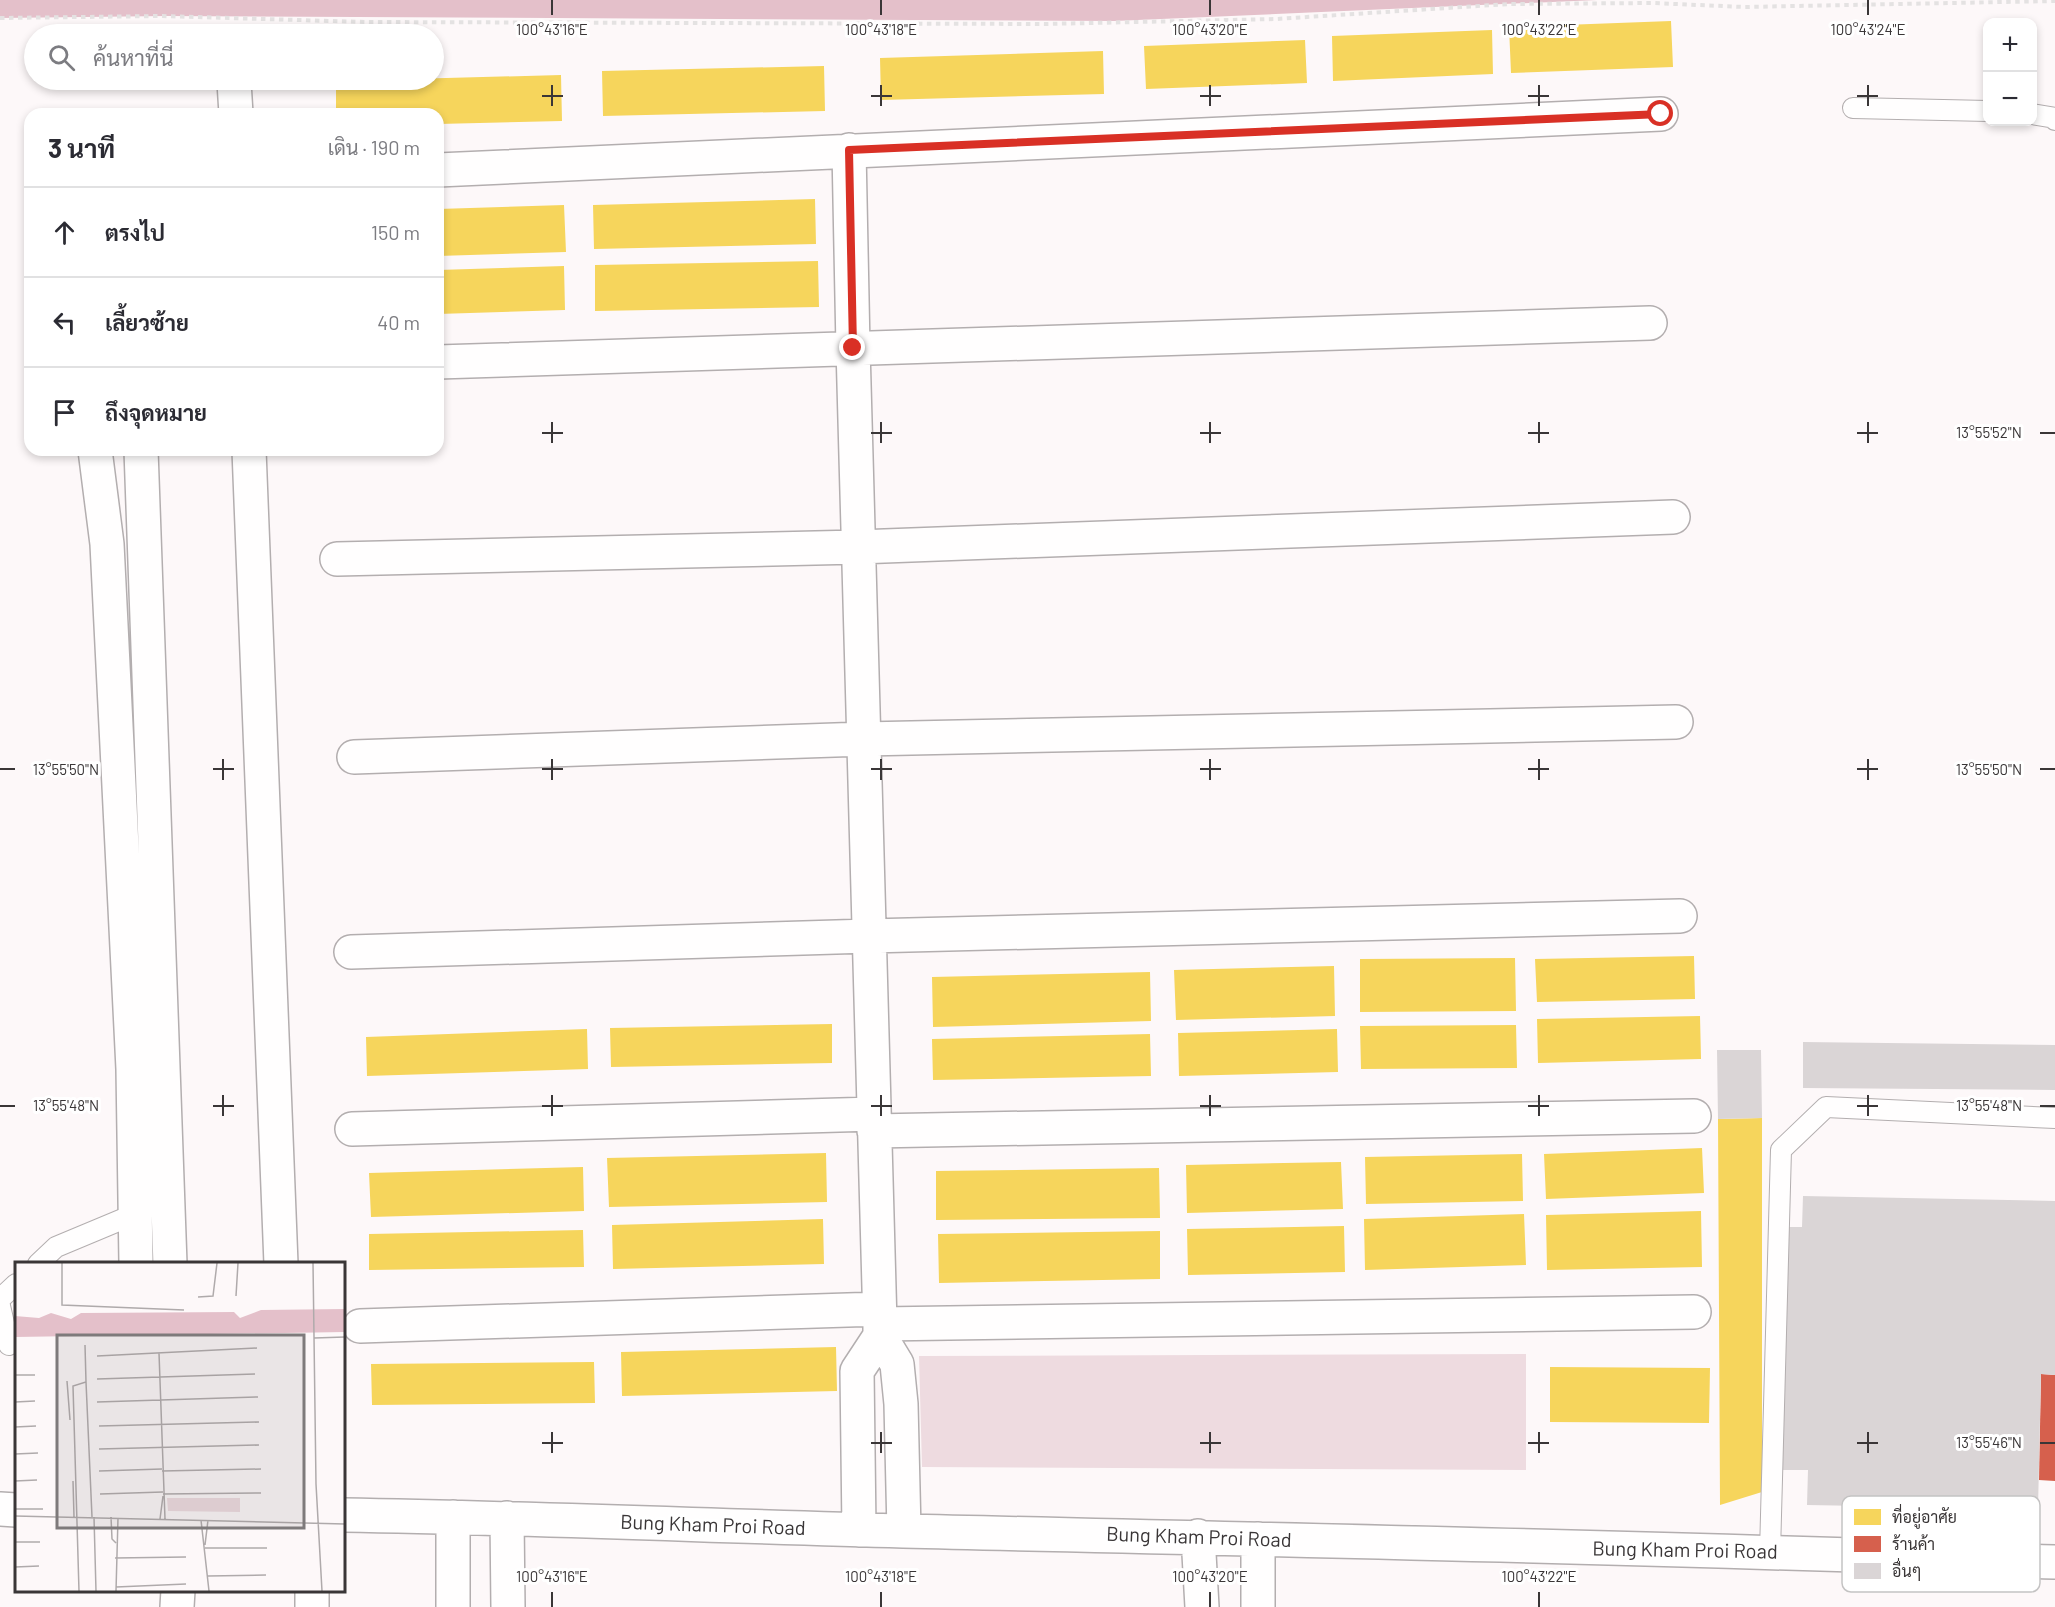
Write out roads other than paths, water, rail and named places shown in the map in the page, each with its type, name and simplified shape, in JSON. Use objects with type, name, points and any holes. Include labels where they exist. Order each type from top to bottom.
[{"type":"street","points":[[444,170],[1661,114]]},
{"type":"street","points":[[849,150],[880,1323],[897,1364],[901,1404],[904,1531]]},
{"type":"street","points":[[444,362],[1650,323]]},
{"type":"street","points":[[96,456],[107,544],[133,1069],[135,1262]]},
{"type":"street","points":[[141,456],[170,1262]]},
{"type":"street","points":[[249,456],[281,1262]]},
{"type":"street","points":[[337,559],[858,547],[1673,517]]},
{"type":"street","points":[[354,757],[864,739],[1676,722]]},
{"type":"street","points":[[351,952],[869,936],[1680,916]]},
{"type":"street","points":[[352,1129],[1694,1116]]},
{"type":"street","points":[[360,1326],[880,1323],[1694,1312]]},
{"type":"street","points":[[860,1530],[857,1371],[880,1323]]},
{"type":"street","points":[[0,1509],[15,1510]]},
{"type":"street","name":"Bung Kham Proi Road","points":[[345,1515],[1842,1555]]},
{"type":"street","points":[[453,1517],[453,1607]]},
{"type":"street","points":[[507,1518],[508,1607]]},
{"type":"street","points":[[1198,1536],[1202,1607]]},
{"type":"street","points":[[1258,1539],[1258,1607]]},
{"type":"street","name":"Bung Kham Proi Road","points":[[2040,1561],[2055,1562]]},
{"type":"street","points":[[177,1607],[178,1592]]},
{"type":"lane","points":[[1853,108],[1983,111]]},
{"type":"lane","points":[[2037,115],[2055,118],[2055,120]]},
{"type":"lane","points":[[1770,1552],[1780,1150],[1826,1107],[2055,1118]]},
{"type":"lane","points":[[39,1262],[56,1246],[135,1214]]},
{"type":"lane","points":[[0,1299],[15,1285]]},
{"type":"lane","points":[[0,1306],[9,1345]]}]
